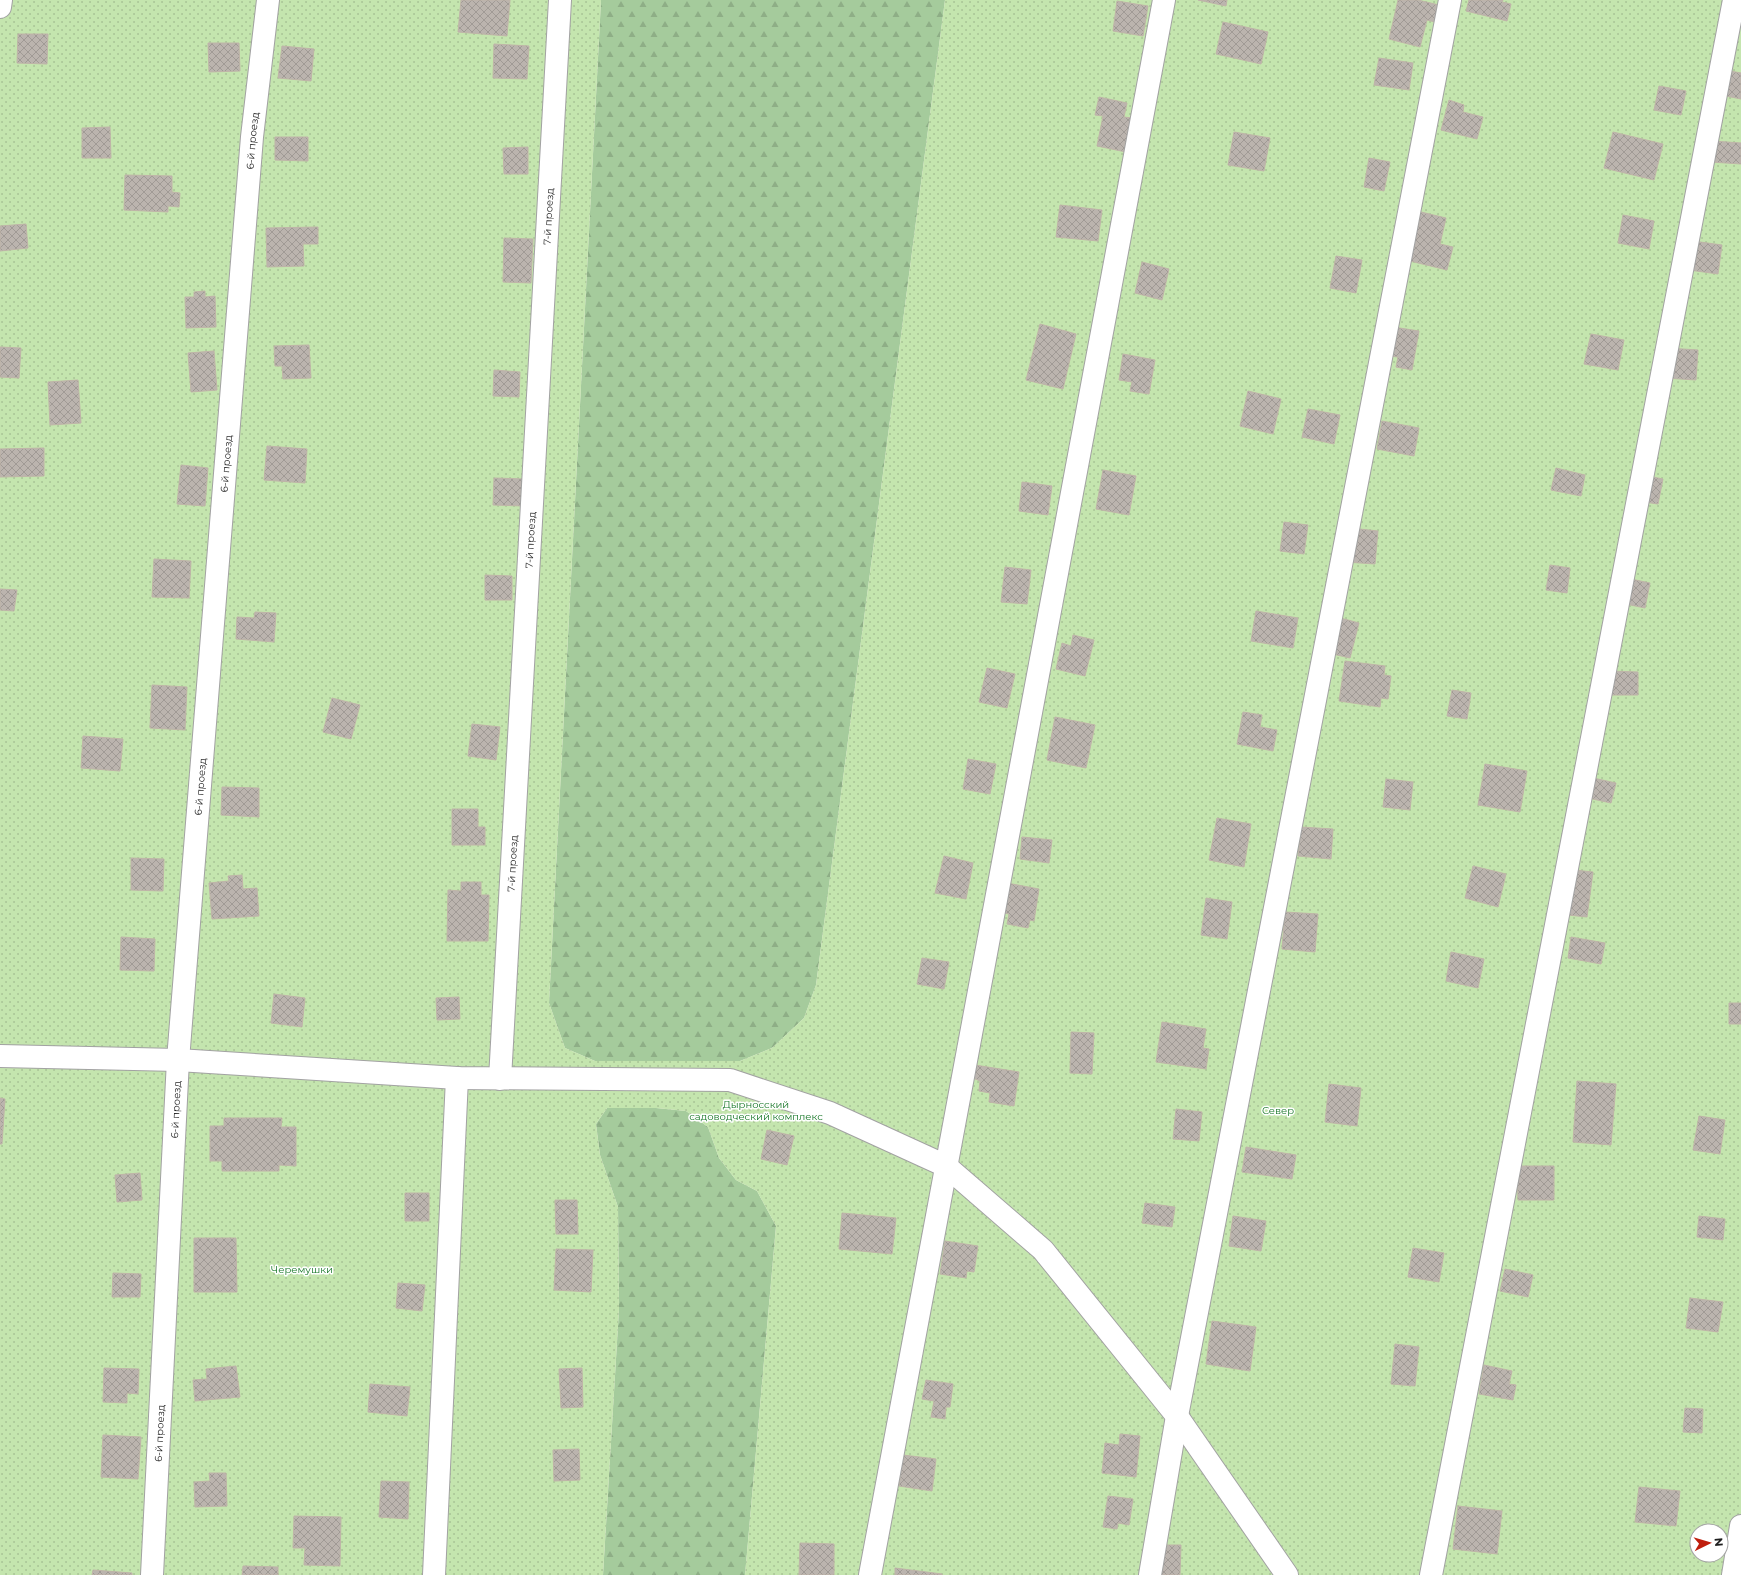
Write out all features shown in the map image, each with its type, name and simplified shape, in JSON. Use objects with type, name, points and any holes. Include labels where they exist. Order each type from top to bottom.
[{"type":"street","points":[[0,7],[1,0]]},
{"type":"street","name":"6-й проезд","points":[[152,1575],[178,1060],[251,145],[268,0]]},
{"type":"street","name":"7-й проезд","points":[[500,1079],[560,0]]},
{"type":"street","points":[[870,1575],[1164,0]]},
{"type":"street","points":[[1150,1575],[1177,1416],[1450,0]]},
{"type":"street","points":[[1431,1575],[1734,0]]},
{"type":"street","points":[[0,1056],[178,1060],[457,1078],[730,1080],[830,1113],[946,1166],[1043,1250],[1177,1416],[1287,1575]]},
{"type":"street","points":[[434,1575],[457,1078]]},
{"type":"street","points":[[1732,1575],[1741,1526]]},
{"type":"green space","points":[[0,0],[601,0],[549,1003],[565,1048],[595,1061],[740,1061],[772,1048],[804,1018],[816,985],[945,0],[1741,0],[1741,1575],[745,1575],[776,1226],[757,1191],[736,1180],[719,1158],[708,1127],[686,1111],[656,1108],[607,1108],[596,1124],[600,1155],[618,1207],[619,1309],[603,1575],[0,1575]]},
{"type":"green space","points":[[601,0],[945,0],[816,985],[804,1018],[772,1048],[740,1061],[595,1061],[565,1048],[549,1003]]},
{"type":"green space","points":[[607,1108],[656,1108],[686,1111],[708,1127],[719,1158],[736,1180],[757,1191],[776,1226],[745,1575],[603,1575],[619,1309],[618,1207],[600,1155],[596,1124]]},
{"type":"building","points":[[461,0],[510,0],[507,36],[458,32]]},
{"type":"building","points":[[1198,0],[1227,0],[1226,6]]},
{"type":"building","points":[[1398,0],[1418,0],[1439,5],[1435,22],[1427,20],[1420,47],[1389,39]]},
{"type":"building","points":[[1469,0],[1503,0],[1502,2],[1511,4],[1507,21],[1466,11]]},
{"type":"building","points":[[1117,1],[1148,6],[1143,36],[1113,31]]},
{"type":"building","points":[[1223,22],[1268,32],[1261,64],[1216,54]]},
{"type":"building","points":[[18,34],[48,34],[47,64],[17,63]]},
{"type":"building","points":[[208,43],[239,43],[240,71],[209,72]]},
{"type":"building","points":[[494,44],[529,46],[527,79],[493,78]]},
{"type":"building","points":[[282,46],[314,49],[311,81],[278,78]]},
{"type":"building","points":[[1379,58],[1413,63],[1409,90],[1374,85]]},
{"type":"building","points":[[1725,70],[1741,73],[1741,99],[1721,95]]},
{"type":"building","points":[[1659,86],[1686,91],[1681,115],[1654,110]]},
{"type":"building","points":[[1099,97],[1127,103],[1124,117],[1132,118],[1126,152],[1097,146],[1103,116],[1095,115]]},
{"type":"building","points":[[1449,100],[1464,105],[1463,112],[1483,117],[1477,139],[1441,130]]},
{"type":"building","points":[[110,127],[111,158],[82,158],[82,128]]},
{"type":"building","points":[[1234,132],[1270,138],[1264,171],[1228,165]]},
{"type":"building","points":[[1613,132],[1663,144],[1654,180],[1604,168]]},
{"type":"building","points":[[275,137],[308,137],[308,161],[275,160]]},
{"type":"building","points":[[1713,141],[1741,143],[1741,164],[1711,162]]},
{"type":"building","points":[[528,147],[528,174],[504,174],[503,148]]},
{"type":"building","points":[[1369,158],[1390,162],[1384,191],[1364,187]]},
{"type":"building","points":[[125,175],[172,176],[172,192],[180,193],[179,207],[168,206],[168,212],[124,210]]},
{"type":"building","points":[[1060,205],[1102,210],[1098,241],[1056,237]]},
{"type":"building","points":[[1421,212],[1446,218],[1440,244],[1453,247],[1447,270],[1410,261]]},
{"type":"building","points":[[1623,215],[1654,221],[1649,249],[1618,243]]},
{"type":"building","points":[[26,224],[28,248],[0,251],[0,226]]},
{"type":"building","points":[[318,227],[318,244],[303,244],[304,266],[267,267],[266,228]]},
{"type":"building","points":[[504,238],[533,239],[531,283],[503,282]]},
{"type":"building","points":[[1693,241],[1722,245],[1718,274],[1689,270]]},
{"type":"building","points":[[1336,256],[1362,260],[1356,293],[1330,288]]},
{"type":"building","points":[[1142,262],[1169,269],[1162,300],[1135,293]]},
{"type":"building","points":[[205,291],[205,297],[215,296],[216,327],[186,328],[185,297],[194,297],[194,292]]},
{"type":"building","points":[[1040,324],[1076,334],[1063,389],[1026,380]]},
{"type":"building","points":[[1393,327],[1419,331],[1412,370],[1396,367],[1398,357],[1389,356]]},
{"type":"building","points":[[1591,334],[1624,340],[1618,370],[1584,364]]},
{"type":"building","points":[[309,345],[311,378],[283,379],[282,366],[275,366],[274,346]]},
{"type":"building","points":[[0,347],[21,348],[19,378],[0,377]]},
{"type":"building","points":[[1667,348],[1698,350],[1696,380],[1665,378]]},
{"type":"building","points":[[214,351],[217,390],[191,392],[188,353]]},
{"type":"building","points":[[1123,354],[1155,360],[1149,394],[1130,391],[1132,382],[1119,380]]},
{"type":"building","points":[[494,370],[520,372],[519,397],[493,396]]},
{"type":"building","points":[[78,380],[81,423],[50,425],[48,382]]},
{"type":"building","points":[[1248,391],[1281,399],[1273,434],[1240,426]]},
{"type":"building","points":[[1308,409],[1340,415],[1334,444],[1302,437]]},
{"type":"building","points":[[1382,421],[1419,428],[1414,456],[1377,449]]},
{"type":"building","points":[[267,446],[307,449],[305,483],[264,480]]},
{"type":"building","points":[[44,448],[44,476],[0,477],[0,449]]},
{"type":"building","points":[[181,465],[208,468],[205,506],[177,504]]},
{"type":"building","points":[[1556,468],[1585,475],[1581,496],[1551,490]]},
{"type":"building","points":[[1103,470],[1136,476],[1129,515],[1096,509]]},
{"type":"building","points":[[1642,475],[1663,479],[1658,504],[1637,501]]},
{"type":"building","points":[[494,478],[525,479],[523,506],[493,505]]},
{"type":"building","points":[[1022,482],[1052,486],[1048,515],[1019,511]]},
{"type":"building","points":[[1284,522],[1308,525],[1304,554],[1280,551]]},
{"type":"building","points":[[1350,528],[1378,531],[1375,564],[1346,562]]},
{"type":"building","points":[[154,559],[191,561],[189,598],[152,597]]},
{"type":"building","points":[[1550,565],[1570,568],[1567,593],[1546,590]]},
{"type":"building","points":[[1005,567],[1031,570],[1027,604],[1001,602]]},
{"type":"building","points":[[485,575],[512,576],[512,600],[485,600]]},
{"type":"building","points":[[1626,578],[1650,583],[1645,608],[1621,603]]},
{"type":"building","points":[[0,589],[17,590],[14,611],[0,610]]},
{"type":"building","points":[[1256,611],[1298,618],[1293,648],[1251,641]]},
{"type":"building","points":[[255,612],[276,613],[274,642],[236,639],[237,617],[254,618]]},
{"type":"building","points":[[1333,616],[1359,623],[1350,658],[1324,652]]},
{"type":"building","points":[[1073,635],[1094,640],[1085,676],[1056,669],[1062,643],[1071,646]]},
{"type":"building","points":[[1345,661],[1385,666],[1384,675],[1391,676],[1388,699],[1381,698],[1380,707],[1339,701]]},
{"type":"building","points":[[987,668],[1015,674],[1007,708],[979,702]]},
{"type":"building","points":[[1609,671],[1638,672],[1638,695],[1608,695]]},
{"type":"building","points":[[152,685],[187,687],[185,730],[150,728]]},
{"type":"building","points":[[1452,690],[1471,693],[1467,719],[1447,716]]},
{"type":"building","points":[[332,698],[360,705],[351,739],[323,732]]},
{"type":"building","points":[[1243,712],[1262,715],[1260,727],[1277,730],[1273,751],[1237,744]]},
{"type":"building","points":[[1055,717],[1095,725],[1086,768],[1047,760]]},
{"type":"building","points":[[472,724],[500,727],[496,760],[468,756]]},
{"type":"building","points":[[83,736],[123,739],[120,771],[81,768]]},
{"type":"building","points":[[968,759],[996,764],[990,794],[963,789]]},
{"type":"building","points":[[1485,764],[1527,771],[1520,812],[1478,805]]},
{"type":"building","points":[[1584,776],[1616,783],[1611,803],[1579,796]]},
{"type":"building","points":[[1386,779],[1413,782],[1410,810],[1383,807]]},
{"type":"building","points":[[222,787],[259,788],[259,817],[221,815]]},
{"type":"building","points":[[452,809],[478,809],[478,827],[485,827],[485,845],[452,845]]},
{"type":"building","points":[[1217,818],[1251,824],[1244,867],[1209,860]]},
{"type":"building","points":[[1301,827],[1333,829],[1331,859],[1298,856]]},
{"type":"building","points":[[1022,837],[1052,840],[1049,863],[1020,859]]},
{"type":"building","points":[[944,856],[973,863],[966,899],[935,893]]},
{"type":"building","points":[[131,858],[164,859],[163,891],[131,890]]},
{"type":"building","points":[[1473,866],[1506,874],[1498,907],[1465,898]]},
{"type":"building","points":[[1565,869],[1593,872],[1587,917],[1568,915]]},
{"type":"building","points":[[242,875],[243,889],[257,888],[259,916],[212,919],[209,883],[229,881],[228,876]]},
{"type":"building","points":[[461,882],[481,882],[481,895],[489,895],[488,941],[447,941],[448,890],[461,891]]},
{"type":"building","points":[[1007,883],[1039,889],[1034,921],[1030,920],[1028,928],[1007,924],[1009,914],[1001,912]]},
{"type":"building","points":[[1206,898],[1232,902],[1227,939],[1201,935]]},
{"type":"building","points":[[1285,912],[1318,914],[1315,952],[1282,949]]},
{"type":"building","points":[[121,937],[155,939],[154,971],[120,970]]},
{"type":"building","points":[[1571,937],[1605,943],[1601,964],[1568,958]]},
{"type":"building","points":[[1451,952],[1484,959],[1478,988],[1446,981]]},
{"type":"building","points":[[922,958],[949,962],[944,989],[917,984]]},
{"type":"building","points":[[274,994],[305,998],[302,1027],[271,1023]]},
{"type":"building","points":[[459,997],[460,1019],[437,1020],[436,998]]},
{"type":"building","points":[[1729,1003],[1741,1003],[1741,1024],[1729,1024]]},
{"type":"building","points":[[1162,1022],[1206,1029],[1203,1048],[1209,1049],[1206,1069],[1156,1062]]},
{"type":"building","points":[[1071,1032],[1094,1033],[1092,1074],[1070,1073]]},
{"type":"building","points":[[975,1065],[1019,1072],[1014,1106],[989,1102],[990,1093],[979,1091],[980,1081],[973,1078]]},
{"type":"building","points":[[1577,1081],[1616,1084],[1611,1145],[1573,1142]]},
{"type":"building","points":[[1329,1084],[1361,1088],[1357,1126],[1325,1122]]},
{"type":"building","points":[[0,1098],[5,1099],[2,1144],[0,1144]]},
{"type":"building","points":[[1176,1109],[1202,1112],[1199,1141],[1173,1139]]},
{"type":"building","points":[[1699,1116],[1725,1120],[1720,1154],[1693,1150]]},
{"type":"building","points":[[224,1118],[282,1118],[281,1127],[296,1127],[296,1166],[279,1165],[279,1171],[222,1171],[222,1161],[210,1161],[210,1126],[224,1126]]},
{"type":"building","points":[[767,1130],[794,1136],[787,1165],[761,1159]]},
{"type":"building","points":[[1246,1147],[1296,1155],[1292,1179],[1242,1172]]},
{"type":"building","points":[[1517,1166],[1554,1166],[1554,1200],[1518,1200]]},
{"type":"building","points":[[140,1173],[142,1200],[117,1202],[115,1175]]},
{"type":"building","points":[[405,1193],[429,1193],[429,1221],[405,1221]]},
{"type":"building","points":[[555,1200],[577,1200],[578,1234],[556,1234]]},
{"type":"building","points":[[1145,1203],[1175,1207],[1172,1227],[1142,1223]]},
{"type":"building","points":[[842,1213],[896,1218],[892,1254],[839,1249]]},
{"type":"building","points":[[1233,1216],[1266,1221],[1261,1251],[1229,1246]]},
{"type":"building","points":[[1699,1216],[1725,1219],[1723,1240],[1697,1237]]},
{"type":"building","points":[[194,1238],[236,1238],[237,1292],[194,1292]]},
{"type":"building","points":[[945,1241],[978,1246],[974,1272],[967,1271],[966,1278],[940,1274]]},
{"type":"building","points":[[1413,1248],[1444,1253],[1439,1282],[1408,1277]]},
{"type":"building","points":[[556,1249],[593,1250],[591,1292],[554,1290]]},
{"type":"building","points":[[1505,1269],[1533,1275],[1528,1297],[1500,1291]]},
{"type":"building","points":[[113,1273],[141,1274],[140,1297],[112,1297]]},
{"type":"building","points":[[398,1283],[425,1285],[422,1311],[396,1308]]},
{"type":"building","points":[[1690,1298],[1723,1302],[1718,1332],[1686,1328]]},
{"type":"building","points":[[1212,1321],[1256,1327],[1250,1371],[1206,1364]]},
{"type":"building","points":[[1395,1344],[1419,1347],[1415,1386],[1391,1384]]},
{"type":"building","points":[[1484,1365],[1512,1371],[1509,1384],[1516,1385],[1513,1400],[1479,1394]]},
{"type":"building","points":[[236,1366],[240,1397],[195,1401],[193,1380],[207,1379],[206,1369]]},
{"type":"building","points":[[104,1368],[139,1369],[138,1394],[127,1393],[127,1403],[103,1402]]},
{"type":"building","points":[[582,1368],[583,1407],[561,1408],[559,1369]]},
{"type":"building","points":[[926,1380],[953,1384],[950,1407],[946,1407],[945,1419],[931,1417],[934,1401],[922,1399]]},
{"type":"building","points":[[370,1384],[410,1387],[407,1416],[368,1412]]},
{"type":"building","points":[[1685,1408],[1703,1409],[1702,1433],[1683,1432]]},
{"type":"building","points":[[1120,1434],[1140,1436],[1136,1477],[1102,1473],[1105,1443],[1119,1445]]},
{"type":"building","points":[[103,1435],[141,1437],[138,1479],[101,1477]]},
{"type":"building","points":[[579,1449],[580,1480],[554,1481],[553,1450]]},
{"type":"building","points":[[903,1455],[936,1459],[932,1491],[899,1486]]},
{"type":"building","points":[[209,1473],[226,1473],[227,1506],[195,1507],[194,1482],[210,1481]]},
{"type":"building","points":[[381,1481],[409,1482],[408,1519],[379,1517]]},
{"type":"building","points":[[1639,1487],[1680,1491],[1676,1526],[1635,1522]]},
{"type":"building","points":[[1108,1496],[1133,1499],[1129,1525],[1118,1523],[1117,1529],[1103,1527]]},
{"type":"building","points":[[1458,1506],[1502,1511],[1497,1554],[1453,1549]]},
{"type":"building","points":[[294,1516],[341,1517],[340,1566],[304,1565],[305,1548],[293,1548]]},
{"type":"building","points":[[800,1543],[834,1544],[834,1575],[799,1575]]},
{"type":"building","points":[[1161,1545],[1181,1545],[1180,1575],[1160,1575]]},
{"type":"building","points":[[243,1566],[278,1567],[278,1575],[242,1575]]},
{"type":"building","points":[[895,1568],[942,1574],[942,1575],[895,1575]]},
{"type":"building","points":[[93,1570],[132,1573],[132,1575],[92,1575]]},
{"type":"park label","name":"Дырносский садоводческий комплекс","points":[[756,1110]]},
{"type":"park label","name":"Север","points":[[1278,1110]]},
{"type":"park label","name":"Черемушки","points":[[302,1269]]}]
